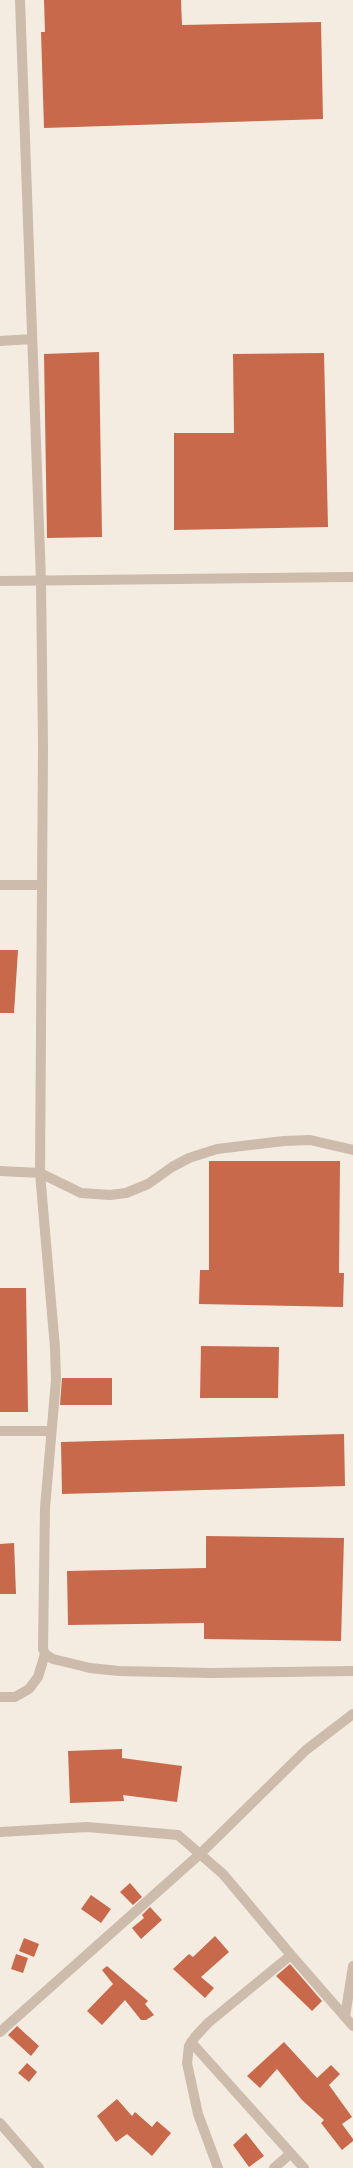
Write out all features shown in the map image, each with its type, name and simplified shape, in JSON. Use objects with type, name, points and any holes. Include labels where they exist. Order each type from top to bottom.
[{"type":"street","points":[[0,1697],[15,1697],[29,1689],[38,1677],[45,1654],[42,1643],[44,1523],[50,1431],[56,1380],[55,1348],[40,1173],[43,748],[41,581],[20,0]]},
{"type":"street","points":[[0,341],[32,339]]},
{"type":"street","points":[[0,581],[353,577]]},
{"type":"street","points":[[0,885],[42,885]]},
{"type":"street","points":[[0,1171],[40,1173],[81,1193],[110,1195],[126,1193],[148,1184],[172,1167],[189,1158],[218,1149],[278,1141],[310,1140],[353,1150]]},
{"type":"street","points":[[0,1431],[50,1431]]},
{"type":"street","points":[[45,1654],[53,1659],[90,1668],[119,1671],[212,1673],[353,1671]]},
{"type":"street","points":[[1,2030],[200,1854],[306,1750],[353,1714]]},
{"type":"street","points":[[0,1832],[88,1827],[166,1833],[180,1837],[230,1882],[290,1955],[353,2026]]},
{"type":"street","points":[[218,2168],[204,2134],[191,2085],[187,2063],[191,2042],[208,2023],[290,1955]]},
{"type":"street","points":[[345,2017],[353,1966]]},
{"type":"street","points":[[191,2042],[304,2168]]},
{"type":"street","points":[[0,2123],[39,2168]]},
{"type":"street","points":[[274,2168],[290,2154]]},
{"type":"building","points":[[44,0],[181,0],[182,25],[321,22],[323,119],[44,128],[41,32],[45,32]]},
{"type":"building","points":[[99,352],[102,537],[47,538],[44,354]]},
{"type":"building","points":[[324,353],[328,527],[174,530],[174,433],[234,433],[233,354]]},
{"type":"building","points":[[0,950],[18,950],[14,1013],[0,1013]]},
{"type":"building","points":[[209,1161],[340,1161],[339,1273],[344,1273],[343,1307],[199,1304],[200,1270],[209,1270]]},
{"type":"building","points":[[0,1288],[26,1288],[28,1412],[0,1412]]},
{"type":"building","points":[[201,1346],[279,1347],[278,1398],[200,1398]]},
{"type":"building","points":[[62,1378],[112,1378],[112,1405],[60,1405]]},
{"type":"building","points":[[344,1434],[345,1486],[62,1494],[61,1442]]},
{"type":"building","points":[[206,1536],[344,1538],[341,1641],[204,1639],[204,1623],[68,1625],[67,1571],[206,1568]]},
{"type":"building","points":[[14,1543],[16,1594],[0,1594],[0,1544]]},
{"type":"building","points":[[122,1749],[122,1758],[182,1766],[177,1802],[123,1795],[124,1801],[70,1803],[68,1751]]},
{"type":"building","points":[[130,1883],[142,1897],[133,1905],[120,1892]]},
{"type":"building","points":[[91,1895],[111,1909],[101,1923],[81,1909]]},
{"type":"building","points":[[150,1907],[162,1920],[141,1939],[132,1928],[144,1918],[142,1915]]},
{"type":"building","points":[[215,1936],[229,1952],[201,1977],[214,1988],[205,1998],[173,1969],[189,1954],[193,1957]]},
{"type":"building","points":[[24,1938],[39,1944],[34,1957],[19,1951]]},
{"type":"building","points":[[16,1954],[28,1958],[23,1973],[11,1969]]},
{"type":"building","points":[[290,1964],[322,2001],[312,2011],[276,1976]]},
{"type":"building","points":[[107,1966],[148,2001],[145,2004],[154,2015],[146,2020],[141,2020],[125,2000],[102,2025],[87,2011],[113,1984],[102,1970]]},
{"type":"building","points":[[17,2026],[39,2046],[31,2056],[8,2035]]},
{"type":"building","points":[[284,2042],[317,2078],[331,2065],[340,2074],[329,2085],[352,2117],[342,2124],[353,2139],[353,2141],[342,2150],[321,2123],[324,2120],[302,2100],[277,2069],[260,2088],[247,2076]]},
{"type":"building","points":[[27,2063],[37,2072],[29,2082],[18,2073]]},
{"type":"building","points":[[117,2099],[132,2116],[135,2112],[152,2127],[157,2121],[171,2133],[152,2156],[127,2134],[116,2142],[97,2116]]},
{"type":"building","points":[[246,2133],[264,2156],[249,2167],[233,2145]]}]
